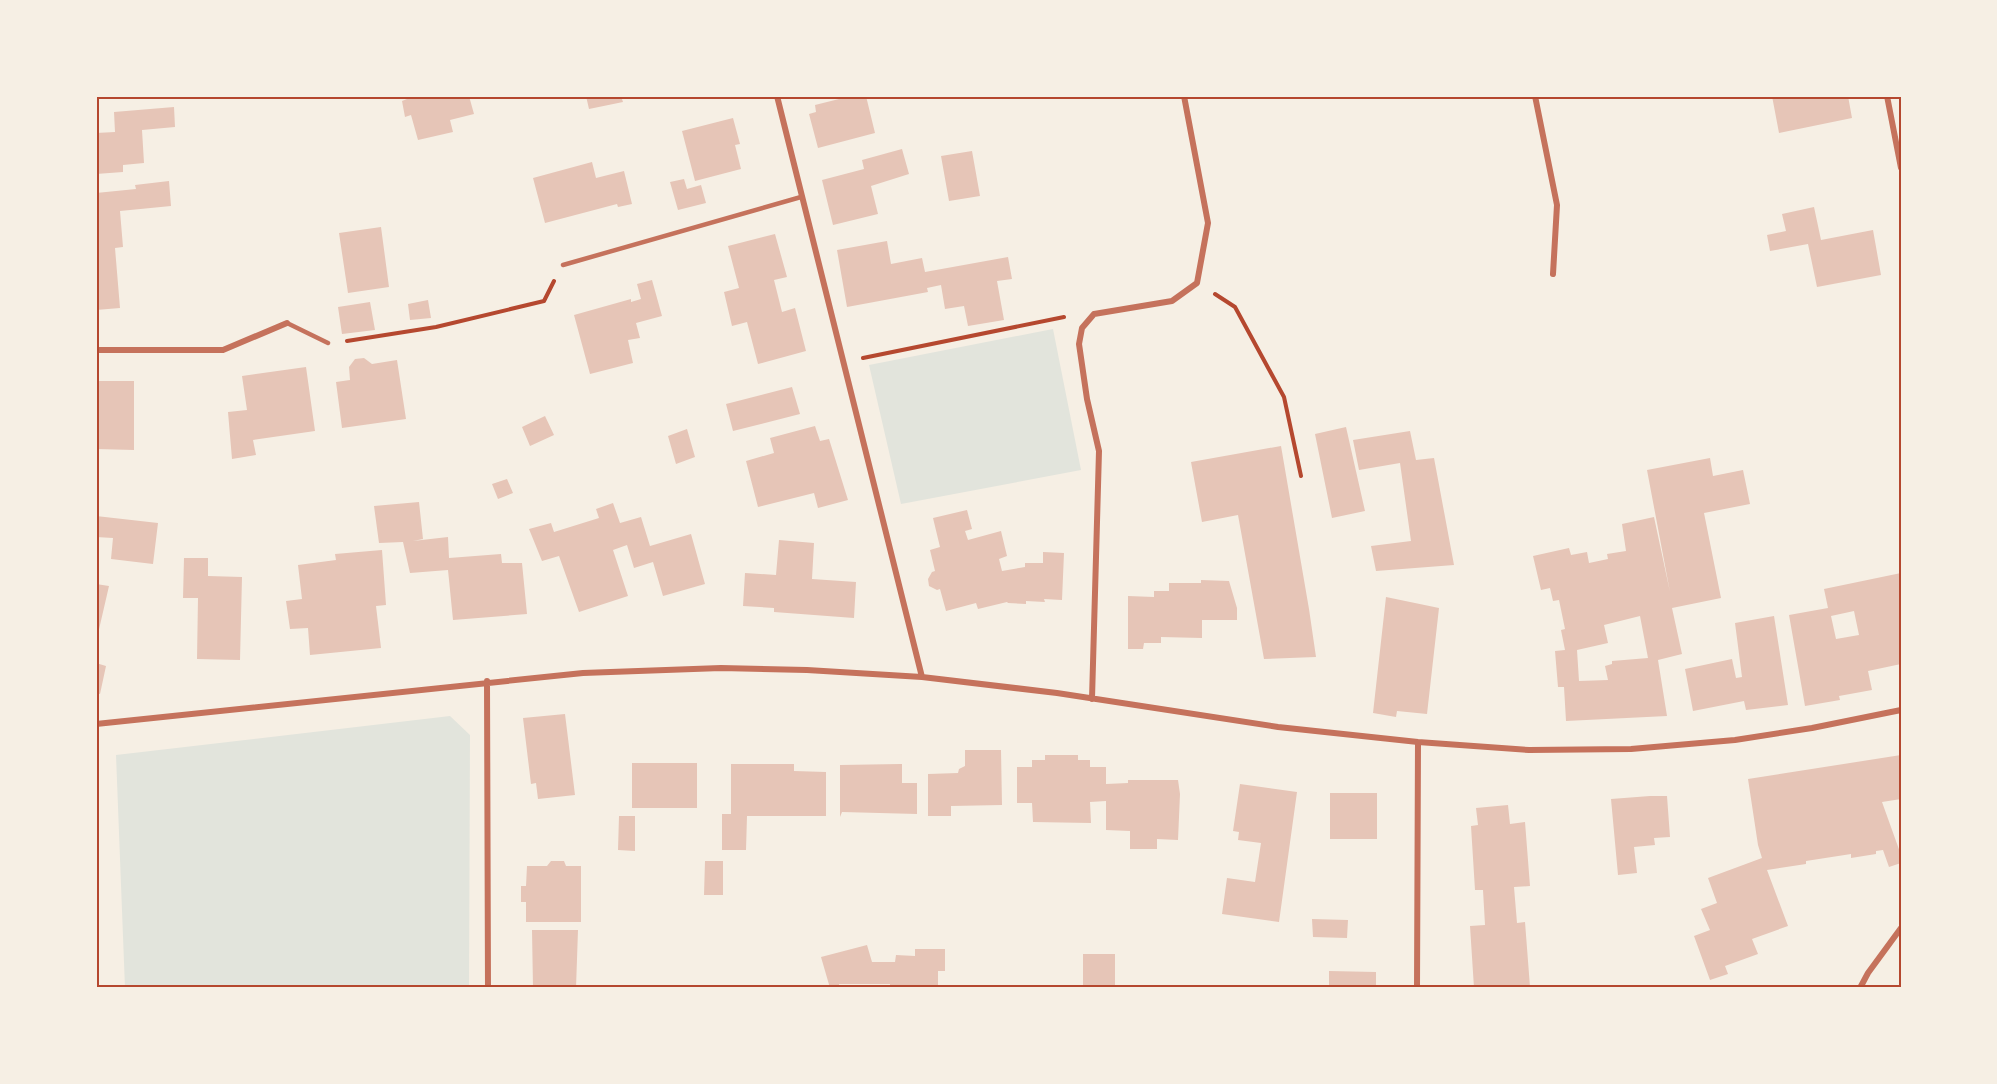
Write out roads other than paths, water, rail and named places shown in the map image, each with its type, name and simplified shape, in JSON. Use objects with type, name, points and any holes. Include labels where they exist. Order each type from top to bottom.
[{"type":"street","points":[[777,96],[922,677]]},
{"type":"street","points":[[1092,699],[1099,451],[1087,399],[1079,344],[1082,328],[1094,314],[1172,301],[1197,283],[1208,224],[1184,96]]},
{"type":"street","points":[[1535,96],[1557,205],[1553,274]]},
{"type":"street","points":[[1887,96],[1901,168]]},
{"type":"street","points":[[96,350],[223,350],[287,322]]},
{"type":"street","points":[[96,724],[487,681],[583,673],[721,668],[807,670],[922,677],[1092,699],[1278,727],[1418,742],[1528,750],[1631,748],[1735,740],[1812,728],[1901,710]]},
{"type":"street","points":[[487,681],[488,988]]},
{"type":"street","points":[[1417,988],[1418,742]]},
{"type":"street","points":[[1860,988],[1868,973],[1901,928]]},
{"type":"lane","points":[[563,265],[801,197]]},
{"type":"lane","points":[[287,322],[328,344]]}]
